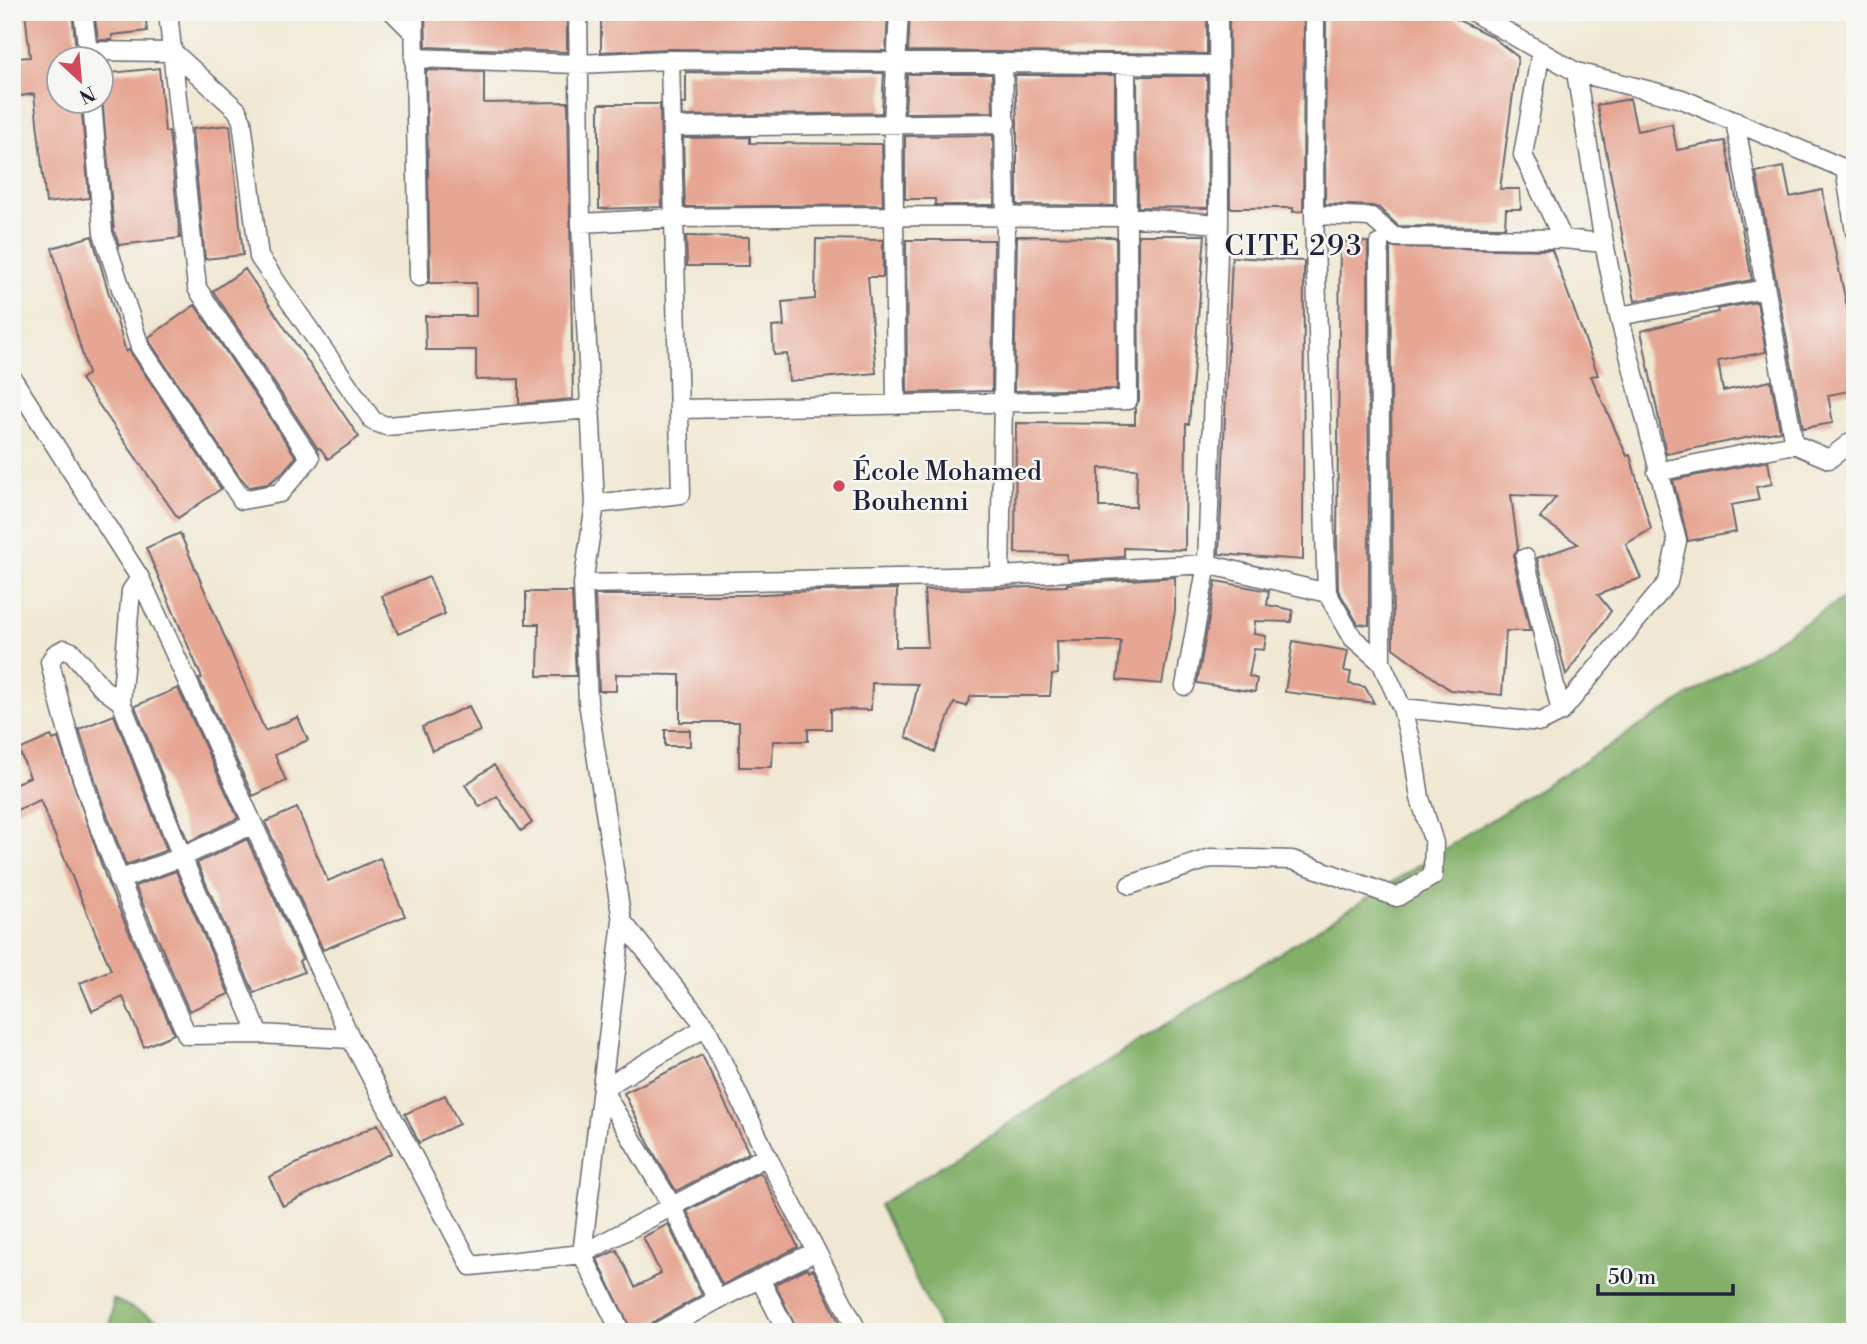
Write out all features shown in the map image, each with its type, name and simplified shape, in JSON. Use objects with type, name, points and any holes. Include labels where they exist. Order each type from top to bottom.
[{"type":"street","points":[[83,12],[87,46]]},
{"type":"street","points":[[93,116],[103,233],[140,347],[242,500],[280,493],[310,458],[197,288],[168,12]]},
{"type":"street","points":[[393,12],[414,33]]},
{"type":"street","points":[[414,12],[419,277]]},
{"type":"street","points":[[578,12],[581,223],[595,504],[583,584],[588,702],[622,921],[582,1254],[621,1332]]},
{"type":"street","points":[[896,404],[893,123],[899,12]]},
{"type":"street","points":[[1185,686],[1207,564],[1219,224],[1218,12]]},
{"type":"street","points":[[1315,12],[1314,215],[1327,593],[1353,638],[1381,662]]},
{"type":"street","points":[[1473,12],[1576,72],[1682,99],[1845,169],[1855,232]]},
{"type":"street","points":[[1541,51],[1523,155],[1563,239]]},
{"type":"street","points":[[116,54],[173,52],[237,110],[242,121],[259,257],[373,421],[386,426],[591,410]]},
{"type":"street","points":[[414,58],[579,64],[670,60],[1218,65]]},
{"type":"street","points":[[595,504],[681,494],[670,60]]},
{"type":"street","points":[[1000,576],[1006,218],[1003,64]]},
{"type":"street","points":[[679,409],[1128,400],[1126,65]]},
{"type":"street","points":[[1402,708],[1541,722],[1561,712],[1668,582],[1677,541],[1657,472],[1619,316],[1604,243],[1576,72]]},
{"type":"street","points":[[1735,121],[1794,444]]},
{"type":"street","points":[[672,127],[1006,123]]},
{"type":"street","points":[[1314,215],[1371,217],[1394,237],[1563,239],[1604,243]]},
{"type":"street","points":[[581,223],[674,218],[895,216],[1126,218],[1219,224]]},
{"type":"street","points":[[1130,885],[1212,858],[1292,860],[1396,897],[1433,876],[1434,843],[1420,798],[1413,752],[1402,708],[1381,662],[1379,244]]},
{"type":"street","points":[[1619,316],[1765,289]]},
{"type":"street","points":[[12,378],[140,578],[351,1039],[471,1266],[582,1254],[767,1156]]},
{"type":"street","points":[[1657,472],[1794,444],[1829,458],[1855,439]]},
{"type":"street","points":[[1525,558],[1561,712]]},
{"type":"street","points":[[583,584],[1000,576],[1207,564],[1327,593]]},
{"type":"street","points":[[140,578],[131,591],[121,702],[182,856],[260,1034]]},
{"type":"street","points":[[121,702],[102,688],[72,652],[64,649],[55,654],[50,662],[61,711],[118,880],[187,1035],[260,1034],[351,1039]]},
{"type":"street","points":[[118,880],[182,856],[253,824]]},
{"type":"street","points":[[622,921],[706,1027],[767,1156],[858,1332]]},
{"type":"street","points":[[602,1089],[706,1027]]},
{"type":"street","points":[[602,1089],[672,1206],[717,1300]]},
{"type":"street","points":[[658,1332],[816,1251]]},
{"type":"street","points":[[760,1279],[787,1332]]},
{"type":"street","points":[[690,1315],[698,1332]]},
{"type":"green space","points":[[1855,568],[1855,1332],[942,1332],[879,1205],[1850,594]]},
{"type":"green space","points":[[113,1299],[182,1332],[110,1332]]},
{"type":"building","points":[[25,12],[72,12],[76,46],[46,46],[46,116],[82,116],[89,198],[46,203],[34,94],[20,96],[16,58],[30,57]]},
{"type":"building","points":[[94,12],[145,12],[147,31],[112,35],[112,40],[98,40]]},
{"type":"building","points":[[425,12],[567,12],[567,52],[426,47]]},
{"type":"building","points":[[601,12],[888,12],[886,51],[669,49],[601,52]]},
{"type":"building","points":[[910,12],[1207,12],[1207,54],[908,51]]},
{"type":"building","points":[[1229,12],[1304,12],[1303,211],[1293,212],[1293,208],[1230,208]]},
{"type":"building","points":[[1326,12],[1442,12],[1491,36],[1518,57],[1500,189],[1520,189],[1521,209],[1506,209],[1505,227],[1398,226],[1379,208],[1325,204]]},
{"type":"building","points":[[159,68],[180,238],[119,245],[114,231],[104,116],[116,116],[116,73]]},
{"type":"building","points":[[426,70],[484,72],[484,103],[568,102],[573,399],[519,404],[519,379],[476,380],[476,350],[426,350],[425,316],[476,316],[476,283],[428,283]]},
{"type":"building","points":[[686,72],[884,73],[882,113],[683,116],[682,104],[686,104]]},
{"type":"building","points":[[907,74],[992,74],[993,112],[905,113]]},
{"type":"building","points":[[1015,75],[1115,75],[1115,206],[1017,205]]},
{"type":"building","points":[[1137,76],[1207,76],[1208,208],[1138,207]]},
{"type":"building","points":[[1630,99],[1637,131],[1672,124],[1677,150],[1725,141],[1752,280],[1635,301],[1597,105]]},
{"type":"building","points":[[599,104],[660,104],[662,207],[599,209]]},
{"type":"building","points":[[230,125],[243,255],[205,259],[192,129]]},
{"type":"building","points":[[993,135],[994,205],[935,205],[935,199],[905,199],[905,136]]},
{"type":"building","points":[[750,137],[750,143],[882,144],[883,205],[685,207],[683,138]]},
{"type":"building","points":[[1784,167],[1790,197],[1822,190],[1855,344],[1855,390],[1828,395],[1833,423],[1803,428],[1756,172]]},
{"type":"building","points":[[1138,235],[1205,235],[1189,424],[1186,424],[1185,550],[1124,548],[1124,557],[1067,561],[1067,554],[1015,553],[1016,423],[1135,424],[1135,408],[1139,400]],"holes":[[[1099,468],[1137,469],[1136,507],[1099,507]]]},
{"type":"building","points":[[92,236],[126,352],[129,350],[221,489],[178,518],[81,379],[88,374],[52,248]]},
{"type":"building","points":[[686,236],[749,237],[749,266],[687,266]]},
{"type":"building","points":[[1017,236],[1116,237],[1117,389],[1014,391]]},
{"type":"building","points":[[816,239],[883,240],[883,277],[868,277],[876,373],[789,381],[787,354],[774,355],[772,327],[784,326],[782,302],[815,299]]},
{"type":"building","points":[[906,240],[994,240],[992,391],[907,393]]},
{"type":"building","points":[[1340,241],[1368,242],[1369,625],[1358,624],[1338,590]]},
{"type":"building","points":[[1390,247],[1552,250],[1598,375],[1591,376],[1627,456],[1630,455],[1651,529],[1626,544],[1641,578],[1598,595],[1611,611],[1566,675],[1537,558],[1578,544],[1540,518],[1556,497],[1511,495],[1518,549],[1514,554],[1514,561],[1530,631],[1506,631],[1502,695],[1450,690],[1393,648]]},
{"type":"building","points":[[1232,257],[1304,261],[1303,560],[1219,554]]},
{"type":"building","points":[[245,269],[359,437],[328,459],[320,448],[318,449],[213,291]]},
{"type":"building","points":[[1757,302],[1766,352],[1718,361],[1723,391],[1771,381],[1780,431],[1666,454],[1641,331],[1718,312],[1717,309]]},
{"type":"building","points":[[195,305],[296,457],[268,484],[249,487],[239,476],[150,342],[149,337]]},
{"type":"building","points":[[1768,461],[1772,484],[1756,487],[1759,500],[1731,505],[1736,532],[1688,541],[1673,480]]},
{"type":"building","points":[[180,533],[265,731],[298,717],[308,740],[275,755],[286,781],[253,796],[199,679],[202,678],[146,548]]},
{"type":"building","points":[[429,577],[445,614],[398,634],[382,596]]},
{"type":"building","points":[[1175,577],[1175,611],[1162,684],[1117,680],[1121,641],[1057,641],[1058,674],[1052,675],[1050,696],[971,696],[966,706],[954,703],[935,752],[906,737],[918,684],[872,683],[871,710],[831,709],[831,729],[808,729],[808,741],[773,741],[772,767],[739,767],[739,722],[680,722],[680,675],[616,674],[616,691],[599,691],[595,595],[746,595],[897,589],[896,647],[928,647],[924,590],[1067,586]]},
{"type":"building","points":[[1216,581],[1269,591],[1267,605],[1293,610],[1291,622],[1255,621],[1254,634],[1266,636],[1264,650],[1254,649],[1249,676],[1257,679],[1255,692],[1197,683]]},
{"type":"building","points":[[526,592],[572,592],[576,676],[538,676],[539,624],[526,624]]},
{"type":"building","points":[[1293,641],[1348,651],[1344,671],[1351,672],[1349,684],[1365,687],[1374,703],[1285,692]]},
{"type":"building","points":[[178,688],[238,818],[188,842],[135,706]]},
{"type":"building","points":[[469,706],[480,731],[432,751],[422,727]]},
{"type":"building","points":[[114,715],[167,850],[126,865],[79,729]]},
{"type":"building","points":[[665,730],[690,730],[690,746],[665,746]]},
{"type":"building","points":[[51,736],[53,740],[58,738],[108,884],[174,1034],[144,1047],[123,997],[92,1011],[80,983],[111,970],[40,800],[12,812],[12,785],[30,777],[19,750]]},
{"type":"building","points":[[494,765],[532,823],[521,831],[497,796],[480,807],[465,785]]},
{"type":"building","points":[[297,808],[328,881],[380,858],[405,916],[323,950],[265,822]]},
{"type":"building","points":[[247,839],[302,959],[299,961],[304,972],[254,993],[197,863]]},
{"type":"building","points":[[176,871],[229,994],[189,1011],[135,886]]},
{"type":"building","points":[[702,1055],[749,1153],[676,1191],[624,1093]]},
{"type":"building","points":[[445,1095],[459,1124],[419,1143],[405,1114]]},
{"type":"building","points":[[378,1124],[392,1153],[283,1206],[269,1177]]},
{"type":"building","points":[[759,1173],[762,1174],[798,1247],[722,1285],[687,1211]]},
{"type":"building","points":[[668,1224],[702,1295],[653,1322],[647,1329],[632,1332],[597,1259],[617,1250],[635,1287],[661,1274],[643,1237]]},
{"type":"building","points":[[807,1268],[809,1271],[813,1269],[844,1332],[798,1332],[775,1284]]},
{"type":"place","name":"École Mohamed Bouhenni","points":[[839,486]]},
{"type":"district","name":"CITE 293","points":[[1294,245]]}]
